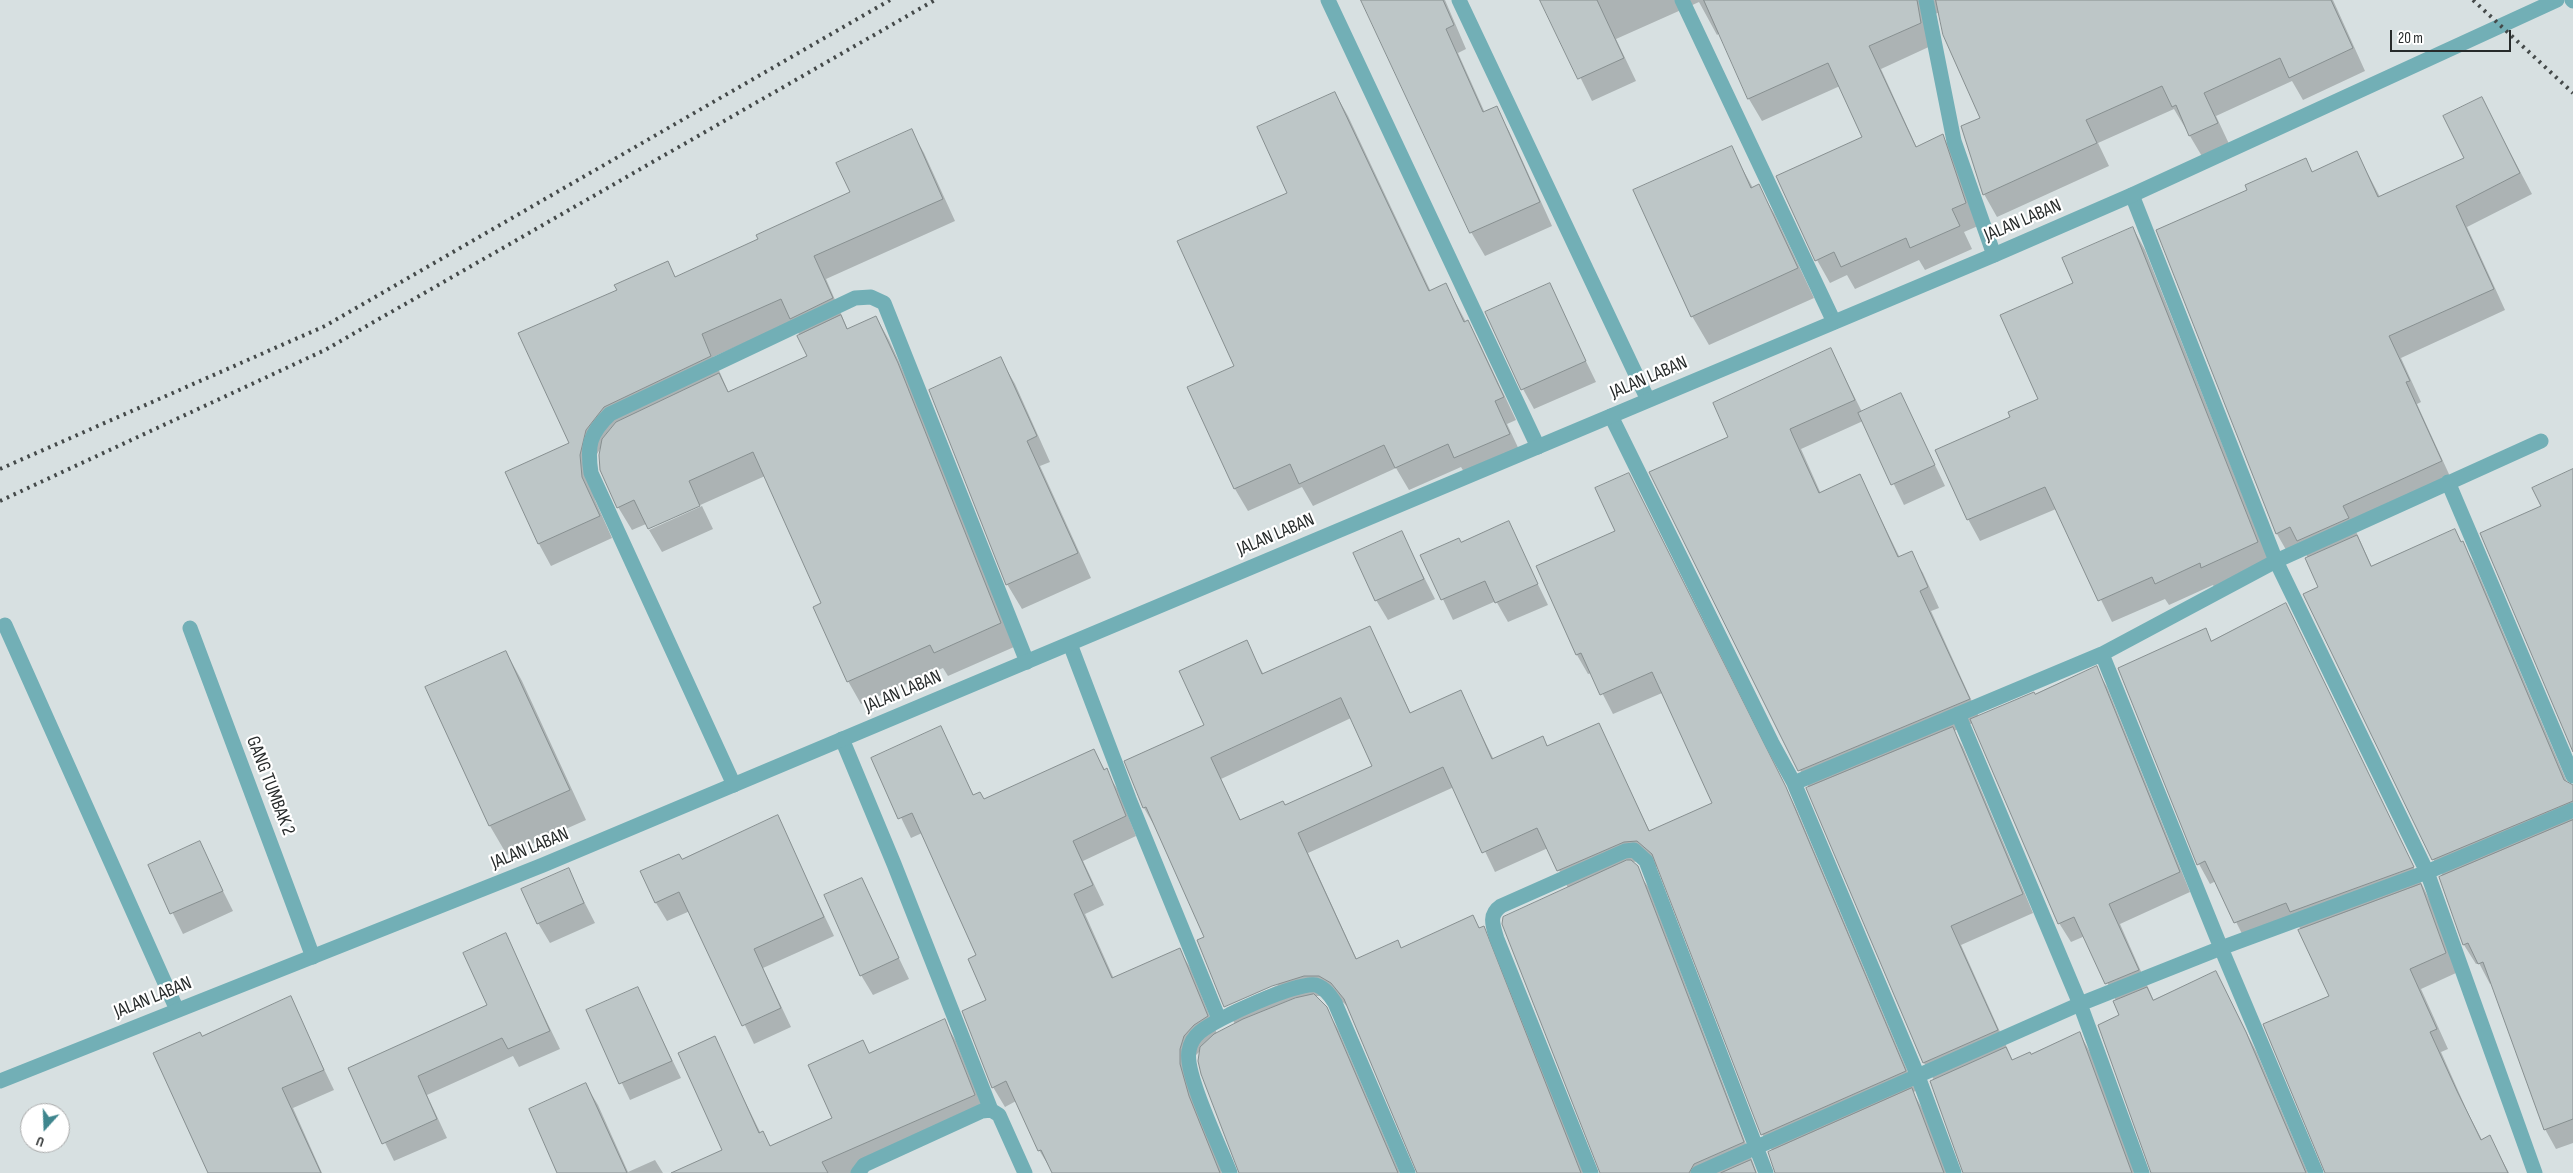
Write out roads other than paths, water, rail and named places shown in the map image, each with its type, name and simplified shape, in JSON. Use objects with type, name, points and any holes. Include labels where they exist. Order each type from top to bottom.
[{"type":"street","points":[[1328,0],[1538,447]]},
{"type":"street","points":[[1459,0],[1648,400]]},
{"type":"street","points":[[1682,0],[1834,322]]},
{"type":"street","points":[[1926,0],[1954,141],[1994,255]]},
{"type":"street","name":"JALAN LABAN","points":[[0,1081],[543,865],[1994,255],[2132,195],[2557,0]]},
{"type":"street","points":[[2132,195],[2276,561],[2427,872],[2535,1173]]},
{"type":"street","points":[[734,785],[591,473],[588,454],[591,439],[596,427],[610,414],[855,298],[870,296],[884,304],[1027,662]]},
{"type":"street","points":[[1611,416],[1772,743],[1794,783],[1917,1074],[1954,1173]]},
{"type":"street","points":[[1794,783],[2102,654],[2276,561],[2541,441]]},
{"type":"street","points":[[2448,482],[2573,776]]},
{"type":"street","points":[[6,625],[177,1010]]},
{"type":"street","name":"GANG TUMBAK 2","points":[[190,628],[313,957]]},
{"type":"street","points":[[1070,644],[1129,799],[1219,1019]]},
{"type":"street","points":[[2102,654],[2221,948],[2316,1173]]},
{"type":"street","points":[[1958,714],[2080,1004],[2142,1173]]},
{"type":"street","points":[[842,739],[894,864],[991,1110],[998,1115],[1025,1173]]},
{"type":"street","points":[[1698,1173],[1917,1074],[2080,1004],[2221,948],[2427,872],[2573,810]]},
{"type":"street","points":[[1592,1173],[1497,939],[1492,920],[1494,911],[1501,906],[1625,851],[1634,850],[1646,861],[1766,1173]]},
{"type":"street","points":[[1230,1173],[1188,1065],[1192,1042],[1199,1032],[1219,1019],[1299,986],[1316,985],[1328,992],[1408,1173]]},
{"type":"street","points":[[858,1173],[864,1165],[982,1111],[991,1110]]},
{"type":"railway","points":[[0,469],[325,326],[890,0]]},
{"type":"railway","points":[[0,501],[325,350],[935,0]]},
{"type":"railway","points":[[2473,0],[2573,93]]}]
